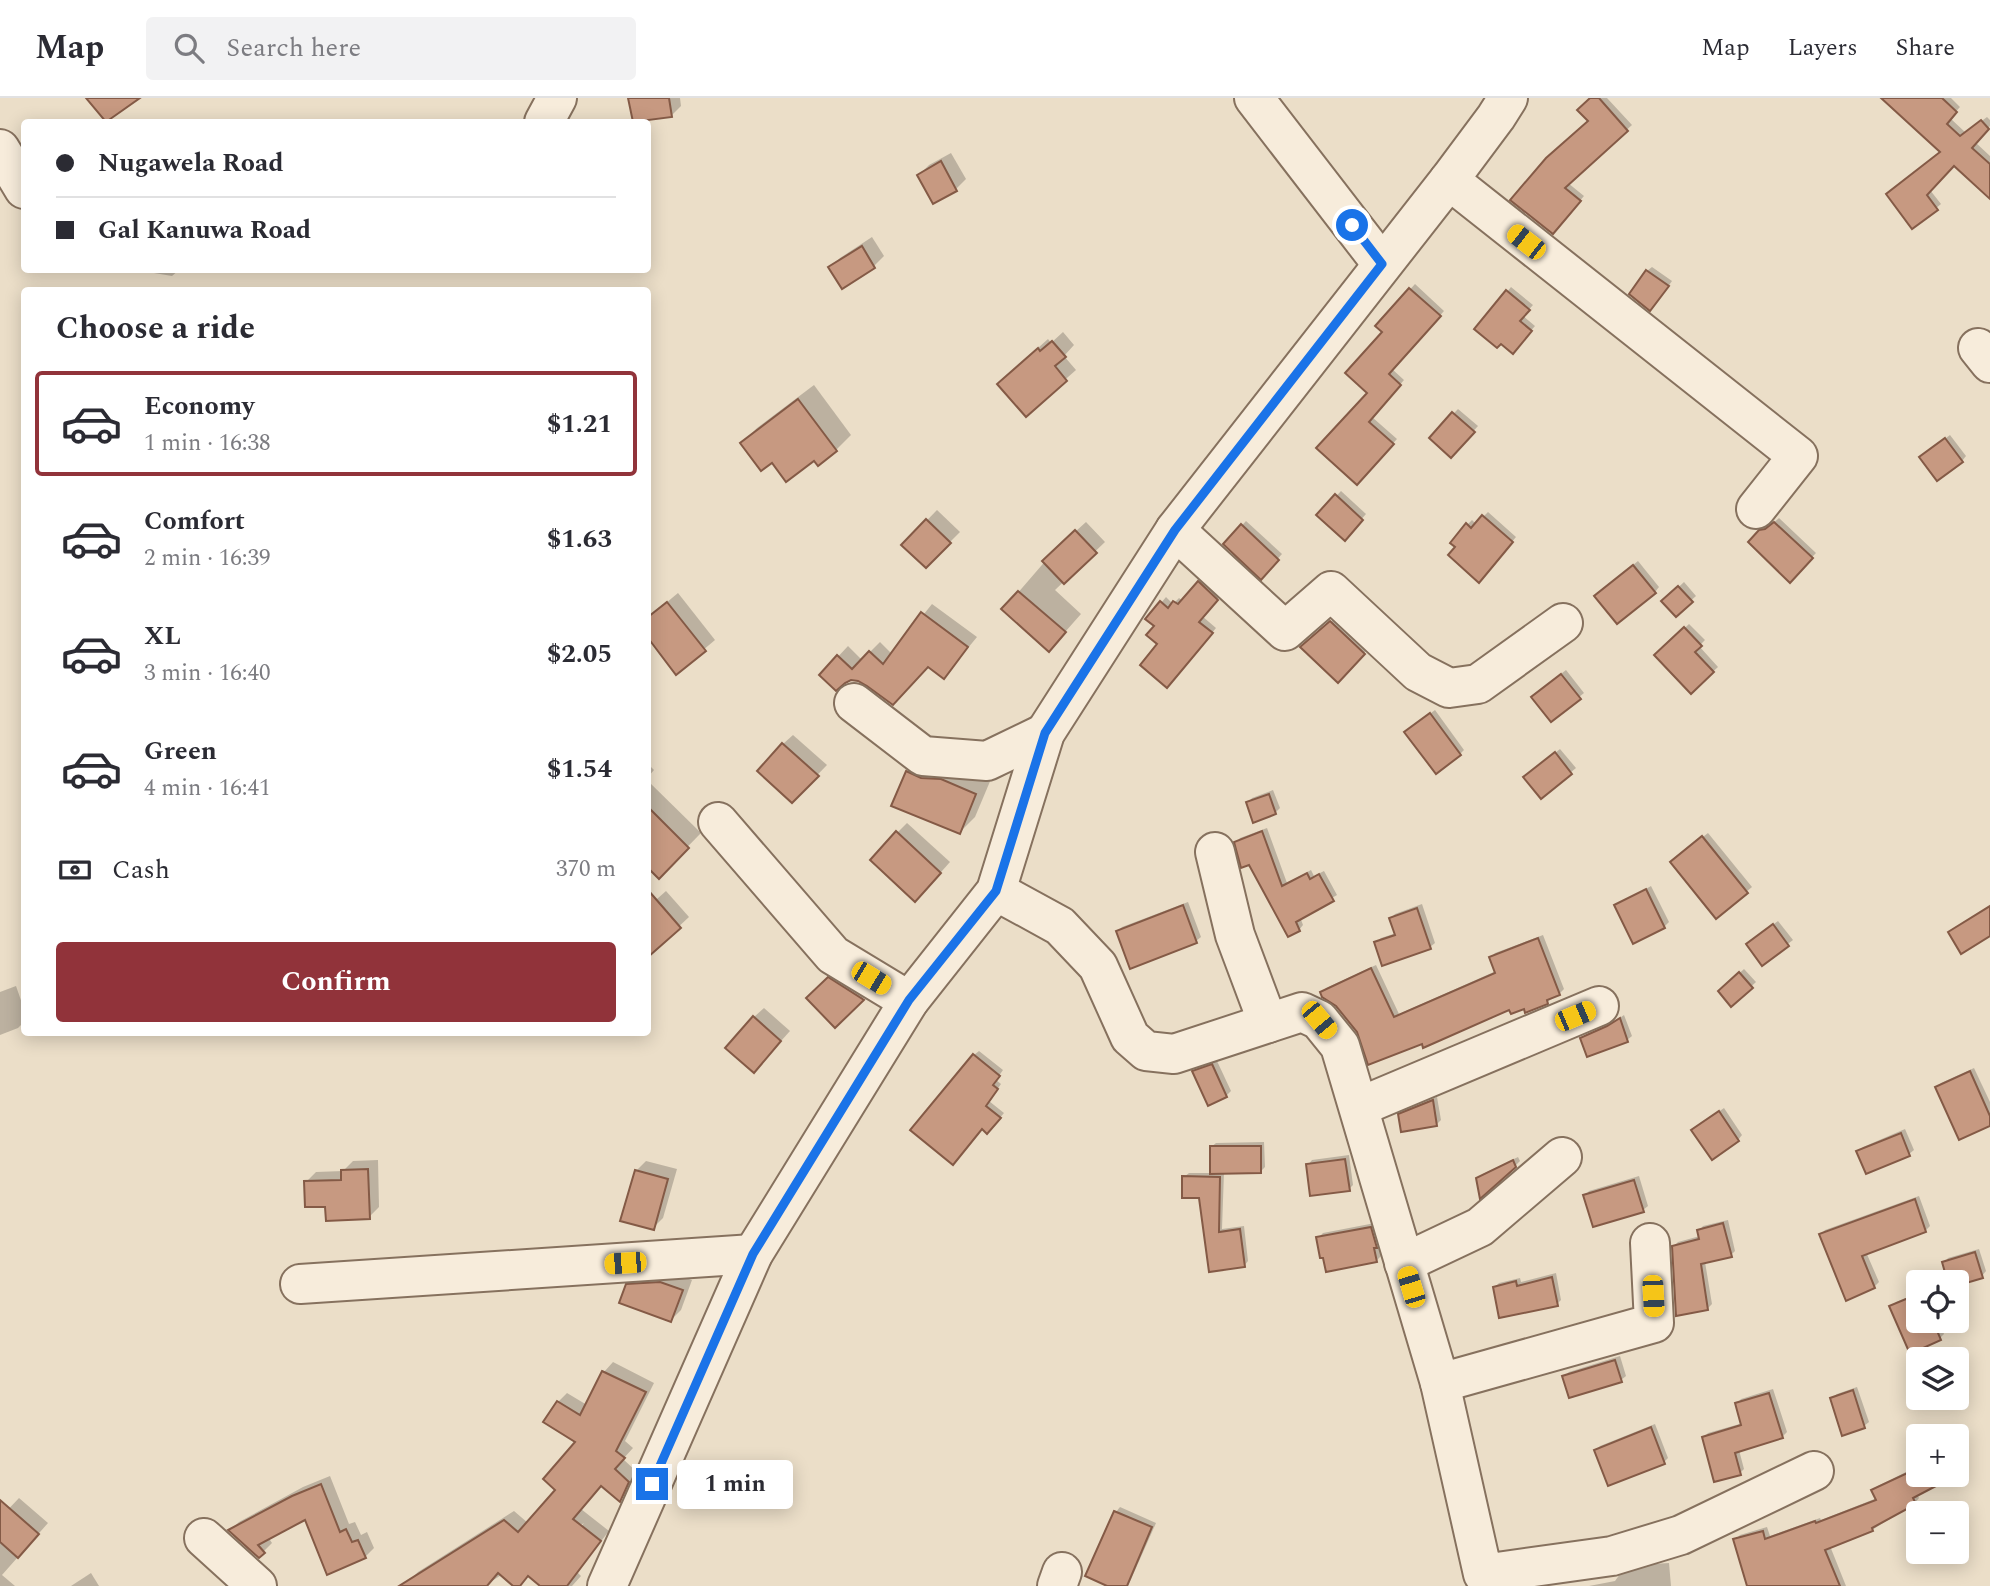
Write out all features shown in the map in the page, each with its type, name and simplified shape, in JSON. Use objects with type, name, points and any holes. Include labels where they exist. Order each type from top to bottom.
[{"type":"street","points":[[546,119],[557,98]]},
{"type":"street","points":[[1254,98],[1382,264]]},
{"type":"street","points":[[607,1586],[753,1254],[909,1000],[996,891],[1045,733],[1175,530],[1449,180],[1508,98]]},
{"type":"street","points":[[0,149],[21,184]]},
{"type":"street","points":[[1449,180],[1798,456],[1756,509]]},
{"type":"street","points":[[1175,530],[1285,631],[1331,591],[1418,672],[1449,688],[1478,684],[1563,623]]},
{"type":"street","points":[[854,703],[923,756],[987,761],[1045,733]]},
{"type":"street","points":[[718,822],[833,955],[909,1000]]},
{"type":"street","points":[[1215,852],[1235,935],[1268,1023]]},
{"type":"street","points":[[996,891],[1060,926],[1070,936],[1098,967],[1130,1037],[1146,1051],[1174,1054],[1302,1012],[1319,1020],[1340,1046],[1440,1383],[1485,1580],[1612,1556],[1681,1535],[1814,1471]]},
{"type":"street","points":[[1359,1107],[1599,1006]]},
{"type":"street","points":[[1404,1263],[1480,1227],[1562,1157]]},
{"type":"street","points":[[1440,1383],[1654,1323],[1650,1243]]},
{"type":"street","points":[[300,1283],[753,1254]]},
{"type":"street","points":[[204,1538],[257,1586]]},
{"type":"building","points":[[86,98],[140,98],[110,119],[104,119]]},
{"type":"building","points":[[628,98],[669,98],[672,117],[632,119]]},
{"type":"building","points":[[1590,98],[1599,98],[1628,131],[1565,188],[1581,201],[1553,234],[1510,200],[1546,158],[1588,121],[1577,110]]},
{"type":"building","points":[[1881,98],[1942,98],[1957,112],[1947,124],[1960,136],[1981,120],[1989,129],[1972,148],[1990,164],[1990,199],[1954,166],[1927,195],[1938,210],[1912,229],[1886,194],[1940,152]]},
{"type":"building","points":[[941,161],[957,191],[933,204],[917,175]]},
{"type":"building","points":[[862,246],[875,268],[842,289],[828,267]]},
{"type":"building","points":[[1646,270],[1669,286],[1650,311],[1629,294]]},
{"type":"building","points":[[1409,288],[1441,316],[1389,374],[1401,385],[1369,422],[1394,444],[1357,485],[1316,448],[1367,393],[1345,373],[1382,332],[1375,326]]},
{"type":"building","points":[[1506,290],[1530,310],[1520,321],[1532,331],[1513,354],[1501,344],[1497,348],[1474,329]]},
{"type":"building","points":[[1052,341],[1066,357],[1055,366],[1067,381],[1026,417],[997,384],[1038,348],[1040,351]]},
{"type":"building","points":[[798,399],[837,451],[818,466],[814,461],[786,482],[772,463],[761,471],[740,443]]},
{"type":"building","points":[[1452,412],[1475,432],[1451,458],[1429,438]]},
{"type":"building","points":[[1945,438],[1963,462],[1937,481],[1919,457]]},
{"type":"building","points":[[1335,494],[1363,520],[1345,541],[1316,515]]},
{"type":"building","points":[[1482,515],[1513,542],[1479,583],[1448,555],[1455,547],[1450,543],[1466,523],[1471,528]]},
{"type":"building","points":[[926,519],[951,543],[926,568],[901,545]]},
{"type":"building","points":[[1774,522],[1813,558],[1790,583],[1748,542],[1759,530]]},
{"type":"building","points":[[1241,524],[1279,560],[1261,580],[1223,544]]},
{"type":"building","points":[[1075,530],[1097,553],[1064,584],[1042,561]]},
{"type":"building","points":[[1633,565],[1656,593],[1617,624],[1594,596]]},
{"type":"building","points":[[1198,581],[1218,600],[1199,622],[1213,633],[1167,688],[1140,665],[1157,644],[1146,635],[1154,626],[1145,619],[1160,601],[1168,608],[1173,601],[1178,604]]},
{"type":"building","points":[[1678,586],[1693,602],[1676,617],[1661,601]]},
{"type":"building","points":[[1018,591],[1066,632],[1049,652],[1001,609]]},
{"type":"building","points":[[667,602],[706,651],[676,675],[651,642],[651,615]]},
{"type":"building","points":[[921,612],[968,647],[944,679],[928,667],[893,705],[858,681],[851,680],[836,691],[819,675],[837,655],[852,669],[869,651],[883,664]]},
{"type":"building","points":[[1330,621],[1365,654],[1338,683],[1300,647]]},
{"type":"building","points":[[1684,627],[1702,646],[1695,652],[1714,672],[1691,694],[1654,655]]},
{"type":"building","points":[[1561,674],[1581,699],[1551,722],[1531,697]]},
{"type":"building","points":[[1430,713],[1461,755],[1436,774],[1404,732]]},
{"type":"building","points":[[782,743],[819,776],[792,803],[757,771]]},
{"type":"building","points":[[1555,752],[1572,774],[1541,799],[1523,777]]},
{"type":"building","points":[[906,771],[921,778],[941,779],[976,794],[960,834],[891,806]]},
{"type":"building","points":[[1269,794],[1276,814],[1253,823],[1246,802]]},
{"type":"building","points":[[651,810],[689,848],[659,879],[651,871]]},
{"type":"building","points":[[896,831],[941,873],[915,902],[870,860]]},
{"type":"building","points":[[1262,831],[1282,886],[1307,873],[1310,879],[1319,874],[1334,901],[1296,922],[1300,931],[1288,937],[1249,865],[1241,868],[1234,842]]},
{"type":"building","points":[[1702,836],[1748,893],[1716,919],[1670,862]]},
{"type":"building","points":[[1646,889],[1665,928],[1633,944],[1614,905]]},
{"type":"building","points":[[651,893],[681,928],[651,954]]},
{"type":"building","points":[[1183,905],[1197,943],[1130,969],[1116,931]]},
{"type":"building","points":[[1990,906],[1990,936],[1961,954],[1948,932]]},
{"type":"building","points":[[1417,908],[1431,949],[1382,966],[1374,942],[1395,935],[1389,918]]},
{"type":"building","points":[[1773,924],[1789,946],[1762,966],[1746,944]]},
{"type":"building","points":[[1538,938],[1560,995],[1547,1000],[1548,1004],[1525,1013],[1524,1009],[1511,1014],[1509,1010],[1423,1048],[1422,1044],[1368,1065],[1357,1032],[1336,1006],[1322,997],[1320,992],[1371,968],[1394,1017],[1495,973],[1489,957]]},
{"type":"building","points":[[1739,972],[1753,988],[1731,1007],[1718,991]]},
{"type":"building","points":[[828,977],[864,1000],[835,1028],[806,998]]},
{"type":"building","points":[[753,1016],[781,1041],[754,1073],[725,1048]]},
{"type":"building","points":[[1620,1018],[1628,1042],[1587,1057],[1580,1038]]},
{"type":"building","points":[[973,1054],[1000,1076],[993,1085],[998,1089],[986,1106],[1001,1118],[987,1134],[982,1129],[953,1165],[910,1130]]},
{"type":"building","points":[[1212,1064],[1227,1097],[1208,1106],[1192,1071]]},
{"type":"building","points":[[1970,1071],[1990,1116],[1990,1126],[1959,1140],[1935,1087]]},
{"type":"building","points":[[1433,1100],[1437,1126],[1401,1132],[1398,1114]]},
{"type":"building","points":[[1719,1111],[1739,1141],[1712,1160],[1691,1130]]},
{"type":"building","points":[[1901,1133],[1910,1156],[1866,1174],[1856,1151]]},
{"type":"building","points":[[1210,1146],[1261,1146],[1261,1173],[1210,1174]]},
{"type":"building","points":[[1345,1159],[1350,1191],[1310,1196],[1306,1164]]},
{"type":"building","points":[[1513,1160],[1516,1167],[1480,1199],[1476,1178]]},
{"type":"building","points":[[368,1169],[370,1219],[326,1221],[325,1207],[305,1207],[304,1181],[341,1180],[341,1170]]},
{"type":"building","points":[[635,1170],[668,1179],[654,1230],[620,1221]]},
{"type":"building","points":[[1182,1176],[1220,1177],[1219,1232],[1240,1229],[1245,1267],[1209,1272],[1199,1198],[1182,1198]]},
{"type":"building","points":[[1634,1180],[1644,1212],[1593,1227],[1583,1195]]},
{"type":"building","points":[[1915,1199],[1926,1232],[1862,1256],[1875,1288],[1846,1301],[1819,1234]]},
{"type":"building","points":[[1723,1223],[1732,1257],[1701,1264],[1708,1310],[1676,1316],[1672,1246],[1699,1239],[1697,1230]]},
{"type":"building","points":[[1371,1227],[1377,1248],[1374,1248],[1377,1262],[1326,1272],[1316,1237]]},
{"type":"building","points":[[1975,1252],[1983,1278],[1969,1282],[1969,1270],[1944,1270],[1942,1262]]},
{"type":"building","points":[[1552,1277],[1558,1306],[1499,1318],[1493,1287],[1516,1281],[1517,1286]]},
{"type":"building","points":[[660,1282],[683,1290],[671,1322],[619,1303],[626,1284]]},
{"type":"building","points":[[1906,1299],[1906,1333],[1938,1333],[1941,1340],[1926,1347],[1907,1347],[1889,1306]]},
{"type":"building","points":[[1615,1360],[1622,1382],[1569,1398],[1562,1376]]},
{"type":"building","points":[[602,1371],[646,1392],[616,1451],[625,1458],[615,1469],[629,1482],[620,1502],[601,1486],[573,1519],[601,1541],[567,1586],[540,1586],[528,1576],[520,1586],[513,1586],[498,1573],[487,1586],[399,1586],[504,1520],[518,1532],[555,1490],[543,1479],[575,1442],[543,1422],[557,1401],[580,1415]]},
{"type":"building","points":[[1853,1390],[1865,1428],[1842,1436],[1830,1398]]},
{"type":"building","points":[[1769,1393],[1783,1438],[1735,1453],[1741,1475],[1714,1482],[1702,1437],[1741,1425],[1735,1403]]},
{"type":"building","points":[[1651,1427],[1665,1464],[1608,1486],[1594,1450]]},
{"type":"building","points":[[1906,1474],[1906,1487],[1934,1487],[1913,1498],[1914,1501],[1906,1501],[1906,1509],[1872,1528],[1873,1531],[1825,1550],[1840,1586],[1747,1586],[1733,1539],[1763,1531],[1765,1539],[1815,1521],[1816,1523],[1876,1500],[1871,1490]]},
{"type":"building","points":[[321,1484],[340,1532],[346,1529],[352,1542],[358,1540],[366,1558],[327,1575],[305,1520],[258,1545],[265,1553],[259,1558],[228,1530],[292,1496]]},
{"type":"building","points":[[0,1500],[39,1534],[18,1558],[0,1542]]},
{"type":"building","points":[[1114,1511],[1152,1527],[1127,1586],[1107,1586],[1085,1576]]},
{"type":"route","points":[[652,1484],[753,1254],[909,1000],[996,891],[1045,733],[1175,530],[1382,264],[1352,225]]}]
